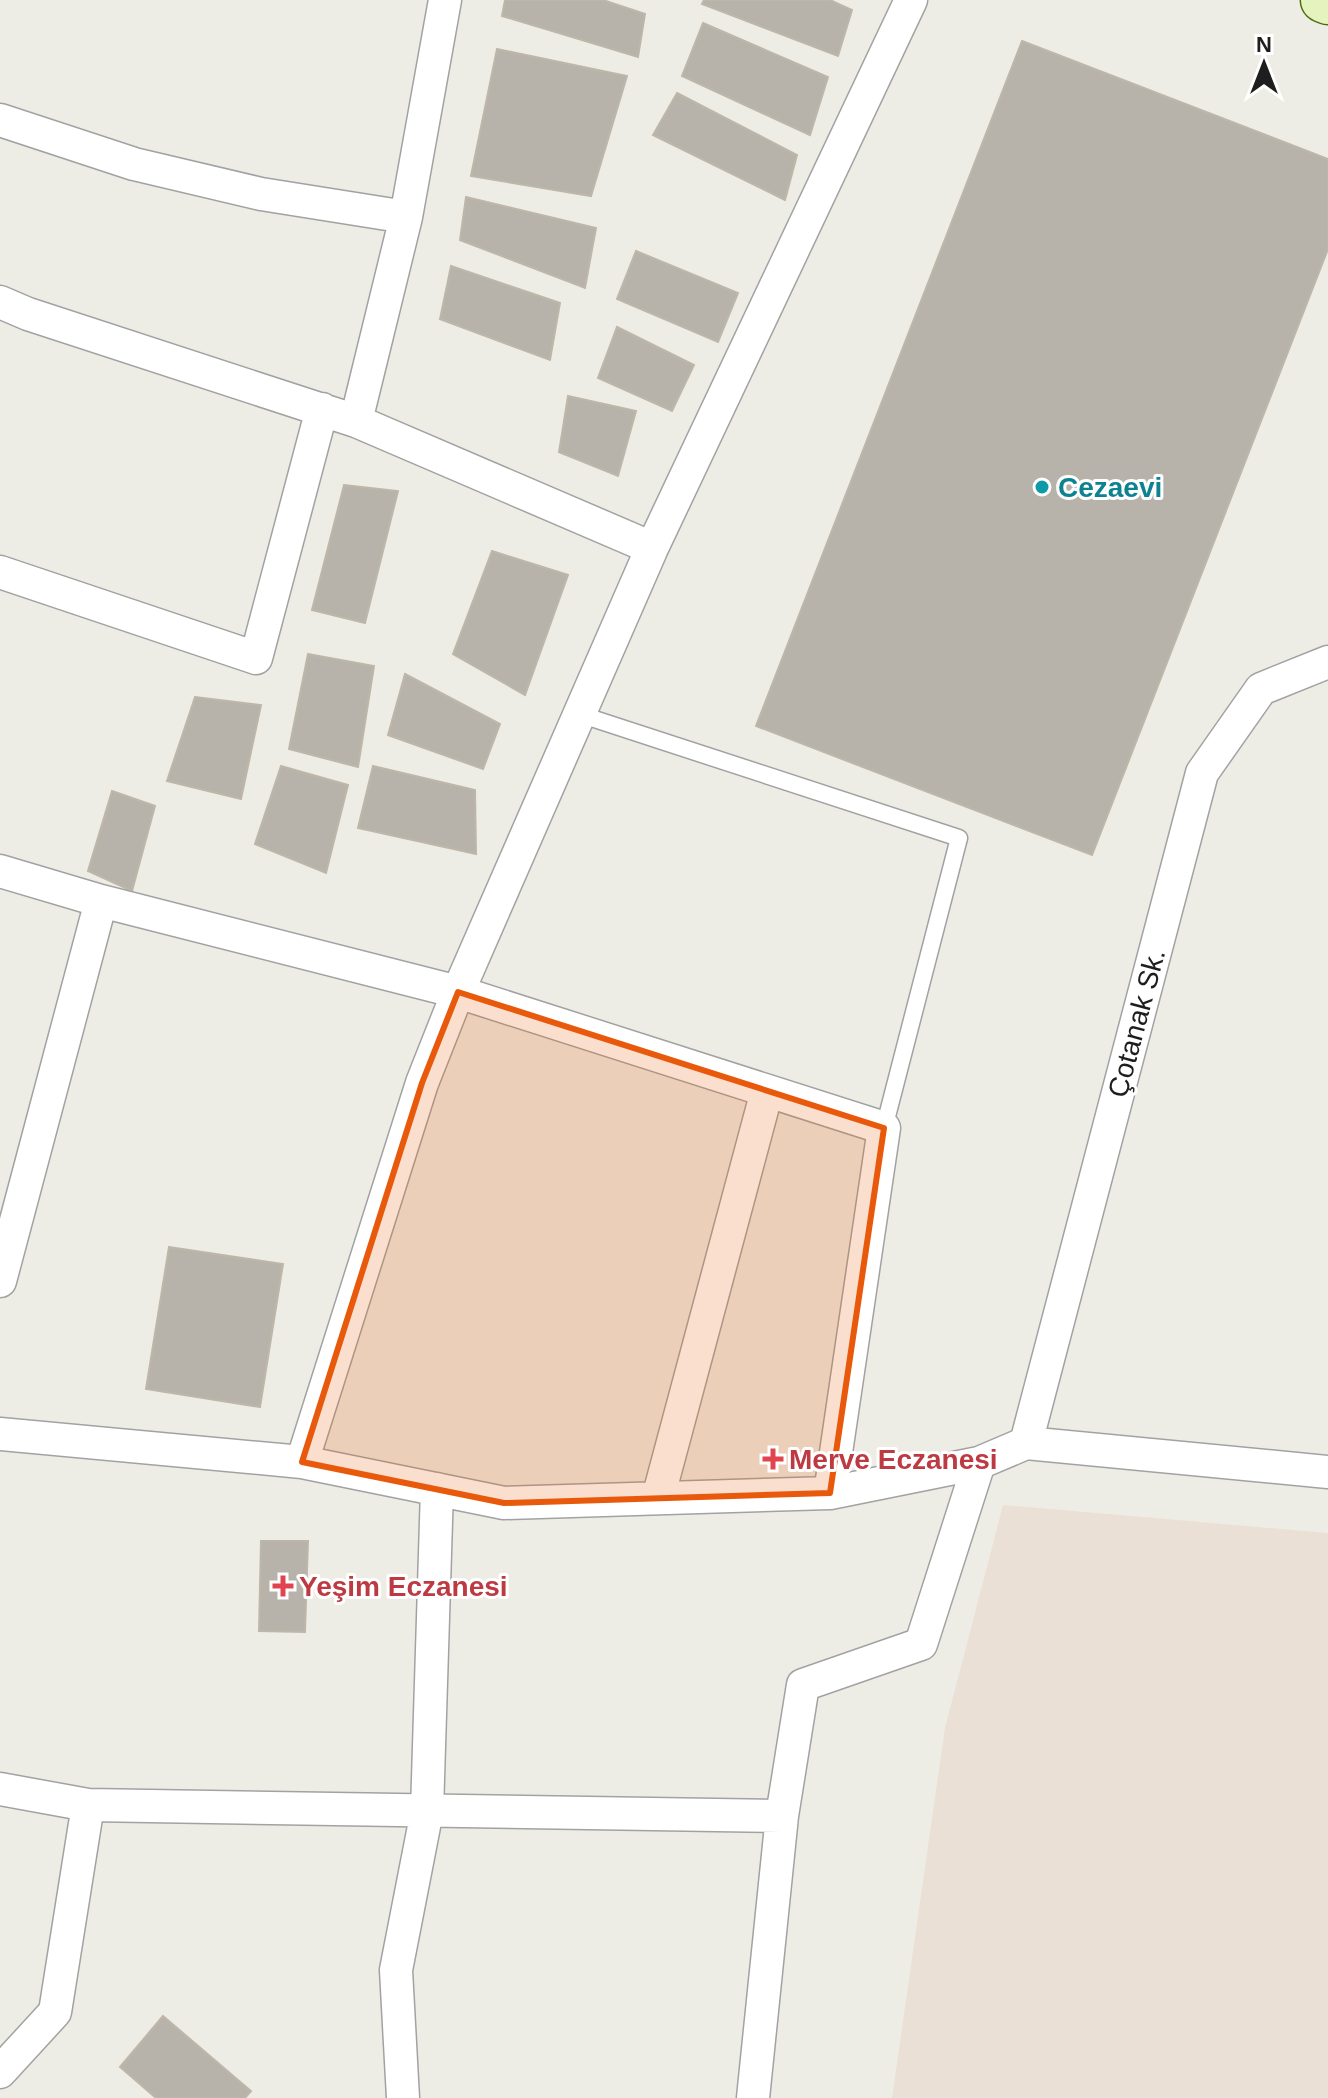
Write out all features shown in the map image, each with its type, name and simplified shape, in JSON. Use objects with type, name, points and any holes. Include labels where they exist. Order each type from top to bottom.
[{"type":"street","points":[[356,421],[406,217],[445,0]]},
{"type":"street","points":[[302,1462],[422,1083],[458,992],[652,548],[911,0]]},
{"type":"street","points":[[0,120],[134,164],[261,194],[406,217]]},
{"type":"street","points":[[0,302],[28,314],[356,421],[652,548]]},
{"type":"street","points":[[0,572],[256,658],[322,409]]},
{"type":"street","name":"Çotanak Sk.","points":[[1026,1443],[1202,773],[1261,689],[1328,662]]},
{"type":"street","points":[[0,871],[101,901],[458,992],[884,1128],[830,1493]]},
{"type":"street","points":[[0,1281],[101,901]]},
{"type":"street","points":[[658,1498],[767,1091]]},
{"type":"street","points":[[0,1434],[302,1462],[504,1503],[830,1493],[979,1463],[1026,1443],[1328,1472]]},
{"type":"street","points":[[753,2098],[782,1816],[803,1685],[921,1644],[979,1463]]},
{"type":"street","points":[[403,2098],[396,1970],[427,1811],[437,1489]]},
{"type":"street","points":[[0,1789],[88,1805],[782,1816]]},
{"type":"street","points":[[0,2072],[55,2012],[88,1805]]},
{"type":"lane","points":[[579,714],[959,838],[884,1128]]},
{"type":"highlighted area","points":[[458,992],[884,1128],[830,1493],[504,1503],[302,1462],[422,1083]]},
{"type":"shaded area","points":[[1003,1505],[1328,1533],[1328,2098],[892,2098],[945,1728]]},
{"type":"building","points":[[505,0],[603,0],[645,14],[638,57],[502,16]]},
{"type":"building","points":[[704,0],[830,0],[852,10],[838,56],[702,4]]},
{"type":"building","points":[[703,23],[828,77],[810,135],[682,76]]},
{"type":"building","name":"Cezaevi","points":[[1022,41],[1328,159],[1328,249],[1092,855],[756,726]]},
{"type":"building","points":[[497,49],[627,76],[591,196],[471,176]]},
{"type":"building","points":[[677,93],[797,155],[785,200],[653,135]]},
{"type":"building","points":[[466,197],[596,228],[585,288],[460,240]]},
{"type":"building","points":[[636,251],[738,293],[718,342],[617,299]]},
{"type":"building","points":[[451,266],[560,303],[550,360],[440,319]]},
{"type":"building","points":[[617,327],[694,365],[672,411],[598,378]]},
{"type":"building","points":[[568,396],[636,411],[618,476],[559,452]]},
{"type":"building","points":[[344,485],[398,491],[365,623],[312,610]]},
{"type":"building","points":[[492,551],[568,575],[525,695],[453,654]]},
{"type":"building","points":[[308,654],[374,666],[358,767],[289,749]]},
{"type":"building","points":[[405,674],[500,724],[483,769],[388,735]]},
{"type":"building","points":[[195,697],[261,705],[241,799],[167,781]]},
{"type":"building","points":[[281,766],[348,785],[326,873],[255,844]]},
{"type":"building","points":[[373,766],[475,790],[476,854],[358,828]]},
{"type":"building","points":[[112,791],[155,806],[132,891],[88,871]]},
{"type":"building","points":[[169,1247],[283,1264],[260,1407],[146,1389]]},
{"type":"building","points":[[261,1541],[308,1541],[305,1632],[259,1631]]},
{"type":"building","points":[[163,2016],[251,2091],[245,2098],[156,2098],[120,2067]]},
{"type":"place","name":"Cezaevi","points":[[1042,487]]},
{"type":"place","name":"Merve Eczanesi","points":[[773,1459]]},
{"type":"place","name":"Yeşim Eczanesi","points":[[283,1586]]}]
